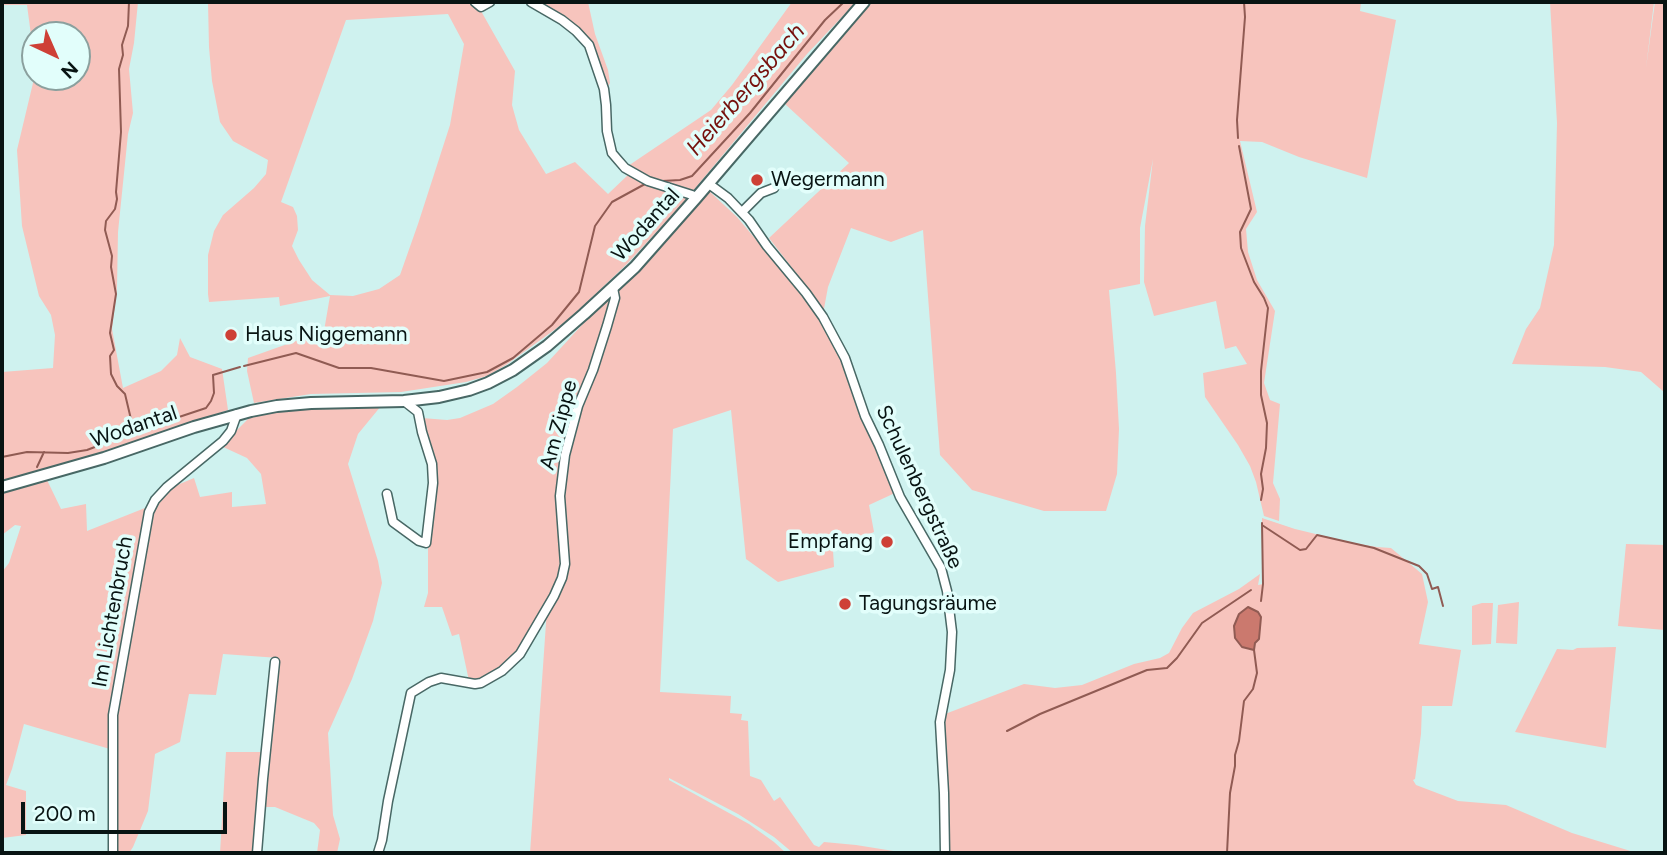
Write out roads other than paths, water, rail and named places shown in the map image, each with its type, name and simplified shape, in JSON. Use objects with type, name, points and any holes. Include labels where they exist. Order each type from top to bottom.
[{"type":"main road","name":"Wodantal","points":[[2,487],[104,458],[237,414],[300,404],[404,401],[439,397],[469,390],[513,370],[547,346],[613,288],[657,244],[864,2]]},
{"type":"street","points":[[475,2],[481,7],[491,2]]},
{"type":"street","points":[[531,2],[562,20],[589,45],[604,89],[607,131],[612,153],[625,168],[648,181],[696,198]]},
{"type":"street","name":"Schulenbergstraße","points":[[709,184],[741,212],[806,293],[837,342],[900,497],[937,560],[945,579],[952,632],[950,670],[940,722],[945,853]]},
{"type":"street","points":[[741,212],[761,193],[774,188]]},
{"type":"street","name":"Am Zippe","points":[[378,853],[411,694],[429,682],[441,678],[475,684],[502,671],[520,654],[562,578],[565,564],[560,496],[565,455],[578,406],[607,326],[615,298],[613,288]]},
{"type":"street","points":[[387,494],[393,522],[426,543],[433,483],[432,464],[418,412],[404,401]]},
{"type":"street","name":"Im Lichtenbruch","points":[[113,853],[113,715],[149,512],[155,500],[167,487],[223,441],[231,431],[237,414]]},
{"type":"street","points":[[257,853],[275,662]]},
{"type":"waterway","points":[[2,457],[27,452],[68,453],[87,450],[134,432],[125,394],[111,374],[110,356],[114,350],[110,333],[116,294],[111,267],[112,256],[105,230],[106,221],[115,209],[117,199],[121,132],[119,69],[128,26],[129,2]]},
{"type":"waterway","name":"Heierbergsbach","points":[[662,181],[692,176],[750,113],[825,20],[844,2]]},
{"type":"waterway","points":[[1238,138],[1244,2]]},
{"type":"waterway","points":[[1239,146],[1251,209],[1240,232],[1241,248],[1268,308],[1261,371],[1261,395],[1267,423],[1261,500]]},
{"type":"waterway","name":"Heierbergsbach","points":[[244,366],[296,353],[339,368],[371,368],[444,381],[487,372],[513,358],[552,325],[579,292],[595,226],[612,202],[645,184]]},
{"type":"waterway","name":"Heierbergsbach","points":[[140,430],[206,408],[214,393],[213,375],[240,367]]},
{"type":"waterway","points":[[37,467],[44,452]]},
{"type":"waterway","points":[[1261,601],[1262,523]]},
{"type":"waterway","points":[[1262,525],[1300,550],[1306,549],[1317,535],[1374,548],[1419,566],[1427,574],[1432,589],[1438,587],[1443,606]]},
{"type":"waterway","points":[[1007,731],[1040,714],[1147,670],[1167,668],[1202,623],[1251,590]]},
{"type":"waterway","points":[[1227,853],[1235,755],[1244,701],[1253,689],[1257,673],[1254,650]]},
{"type":"place","name":"Wegermann","points":[[757,180]]},
{"type":"place","name":"Haus Niggemann","points":[[231,335]]},
{"type":"place","name":"Empfang","points":[[887,542]]},
{"type":"place","name":"Tagungsräume","points":[[845,604]]}]
